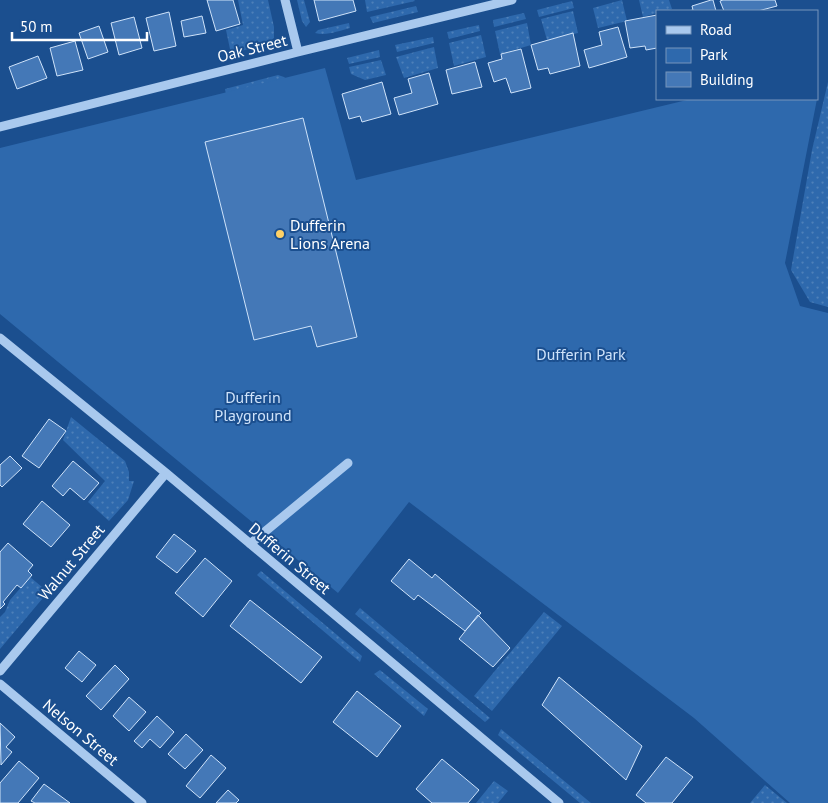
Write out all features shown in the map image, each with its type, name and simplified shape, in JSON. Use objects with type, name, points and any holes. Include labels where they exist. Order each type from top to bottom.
[{"type":"street","points":[[285,0],[298,52]]},
{"type":"street","name":"Oak Street","points":[[0,127],[512,0]]},
{"type":"street","name":"Dufferin Street","points":[[0,338],[166,473],[559,803]]},
{"type":"street","points":[[250,544],[348,463]]},
{"type":"street","name":"Walnut Street","points":[[0,671],[166,473]]},
{"type":"street","name":"Nelson Street","points":[[0,684],[142,803]]},
{"type":"green space","points":[[238,0],[268,0],[274,27],[274,38],[266,44],[231,54],[226,30],[243,25]]},
{"type":"green space","points":[[297,0],[304,0],[310,22],[306,27],[302,21]]},
{"type":"green space","points":[[365,0],[414,0],[415,1],[367,12]]},
{"type":"green space","points":[[622,0],[627,21],[598,28],[593,8]]},
{"type":"green space","points":[[639,0],[669,0],[672,9],[656,10],[656,13],[643,17]]},
{"type":"green space","points":[[572,1],[574,8],[539,17],[537,10]]},
{"type":"green space","points":[[416,6],[418,12],[373,23],[370,17]]},
{"type":"green space","points":[[573,11],[578,33],[547,40],[541,19]]},
{"type":"green space","points":[[524,13],[526,19],[494,27],[493,20]]},
{"type":"green space","points":[[349,23],[350,28],[328,34],[315,33],[318,30]]},
{"type":"green space","points":[[527,23],[531,45],[500,54],[495,31]]},
{"type":"green space","points":[[479,25],[480,31],[449,39],[447,32]]},
{"type":"green space","points":[[481,35],[486,57],[454,66],[449,43]]},
{"type":"green space","points":[[433,37],[434,43],[397,52],[395,45]]},
{"type":"green space","points":[[434,47],[438,68],[404,78],[396,57]]},
{"type":"green space","points":[[379,50],[380,57],[349,64],[347,58]]},
{"type":"green space","points":[[381,60],[386,75],[365,80],[351,74],[349,67]]},
{"type":"green space","name":"Dufferin Park","points":[[325,68],[356,180],[687,100],[817,100],[785,263],[800,306],[828,313],[828,803],[790,803],[694,718],[409,502],[338,593],[0,314],[0,148]]},
{"type":"green space","points":[[278,75],[290,81],[227,101],[225,89]]},
{"type":"green space","points":[[828,82],[828,307],[810,302],[791,270],[812,150]]},
{"type":"green space","points":[[71,417],[125,461],[129,472],[129,481],[134,481],[128,500],[109,521],[88,502],[105,481],[63,440]]},
{"type":"green space","points":[[261,571],[362,656],[360,662],[257,575]]},
{"type":"green space","points":[[30,577],[48,592],[0,649],[0,617],[5,612],[10,600]]},
{"type":"green space","points":[[360,608],[490,718],[485,722],[355,614]]},
{"type":"green space","points":[[544,612],[562,626],[492,711],[474,696]]},
{"type":"green space","points":[[380,670],[428,709],[424,716],[374,674]]},
{"type":"green space","points":[[501,729],[591,803],[580,803],[498,735]]},
{"type":"green space","points":[[494,781],[508,791],[498,803],[476,803]]},
{"type":"green space","points":[[765,785],[787,803],[750,803]]},
{"type":"building","points":[[207,0],[233,0],[240,24],[216,31]]},
{"type":"building","points":[[314,0],[353,0],[356,11],[319,21]]},
{"type":"building","points":[[713,0],[716,10],[693,10],[692,6]]},
{"type":"building","points":[[775,0],[777,6],[762,10],[724,10],[720,1]]},
{"type":"building","points":[[169,12],[176,46],[154,51],[146,18]]},
{"type":"building","points":[[656,15],[656,48],[646,50],[645,46],[630,48],[625,21]]},
{"type":"building","points":[[202,16],[206,33],[184,37],[181,21]]},
{"type":"building","points":[[134,17],[142,48],[119,55],[111,23]]},
{"type":"building","points":[[99,26],[108,52],[88,59],[79,33]]},
{"type":"building","points":[[618,27],[627,57],[589,68],[584,50],[602,45],[599,32]]},
{"type":"building","points":[[573,33],[580,66],[550,74],[548,68],[538,70],[531,45]]},
{"type":"building","points":[[75,41],[83,70],[57,76],[50,48]]},
{"type":"building","points":[[521,49],[531,88],[511,93],[506,78],[494,82],[488,63],[502,59],[501,54]]},
{"type":"building","points":[[38,56],[47,78],[17,89],[9,67]]},
{"type":"building","points":[[475,62],[482,87],[452,94],[446,70]]},
{"type":"building","points":[[429,73],[438,104],[399,115],[394,98],[412,93],[408,79]]},
{"type":"building","points":[[382,82],[391,114],[362,122],[360,116],[349,119],[342,94]]},
{"type":"building","name":"Dufferin Lions Arena","points":[[303,118],[357,337],[317,347],[311,326],[254,340],[205,142]]},
{"type":"building","points":[[49,419],[66,431],[39,468],[22,456]]},
{"type":"building","points":[[10,456],[22,468],[2,487],[0,485],[0,465]]},
{"type":"building","points":[[73,461],[99,483],[84,500],[70,488],[63,496],[52,486]]},
{"type":"building","points":[[42,501],[70,525],[51,547],[23,524]]},
{"type":"building","points":[[174,534],[196,551],[177,573],[156,557]]},
{"type":"building","points":[[8,543],[33,565],[28,571],[32,575],[21,588],[17,585],[3,602],[5,604],[0,609],[0,552]]},
{"type":"building","points":[[205,558],[232,581],[203,617],[175,593]]},
{"type":"building","points":[[409,559],[432,578],[435,574],[481,613],[465,631],[418,595],[414,600],[391,581]]},
{"type":"building","points":[[250,600],[322,657],[301,683],[230,626]]},
{"type":"building","points":[[478,615],[510,648],[493,667],[459,639]]},
{"type":"building","points":[[79,651],[96,665],[82,682],[65,668]]},
{"type":"building","points":[[115,665],[129,679],[101,710],[86,696]]},
{"type":"building","points":[[559,677],[642,746],[626,780],[542,705]]},
{"type":"building","points":[[357,691],[401,726],[377,757],[333,722]]},
{"type":"building","points":[[129,697],[146,712],[129,731],[113,716]]},
{"type":"building","points":[[157,716],[174,732],[160,748],[150,739],[142,748],[134,741]]},
{"type":"building","points":[[0,723],[15,737],[6,747],[12,752],[1,765]]},
{"type":"building","points":[[186,734],[203,750],[185,769],[168,754]]},
{"type":"building","points":[[211,755],[226,768],[200,798],[186,786]]},
{"type":"building","points":[[666,757],[693,777],[672,803],[646,803],[636,795]]},
{"type":"building","points":[[442,759],[479,790],[468,803],[432,803],[416,789]]},
{"type":"building","points":[[19,761],[39,778],[18,803],[0,803],[0,783]]},
{"type":"building","points":[[44,784],[70,803],[35,803],[31,801]]},
{"type":"building","points":[[228,790],[239,800],[236,803],[216,803]]},
{"type":"place","name":"Dufferin Lions Arena","points":[[280,234]]},
{"type":"park label","name":"Dufferin Playground","points":[[253,406]]}]
